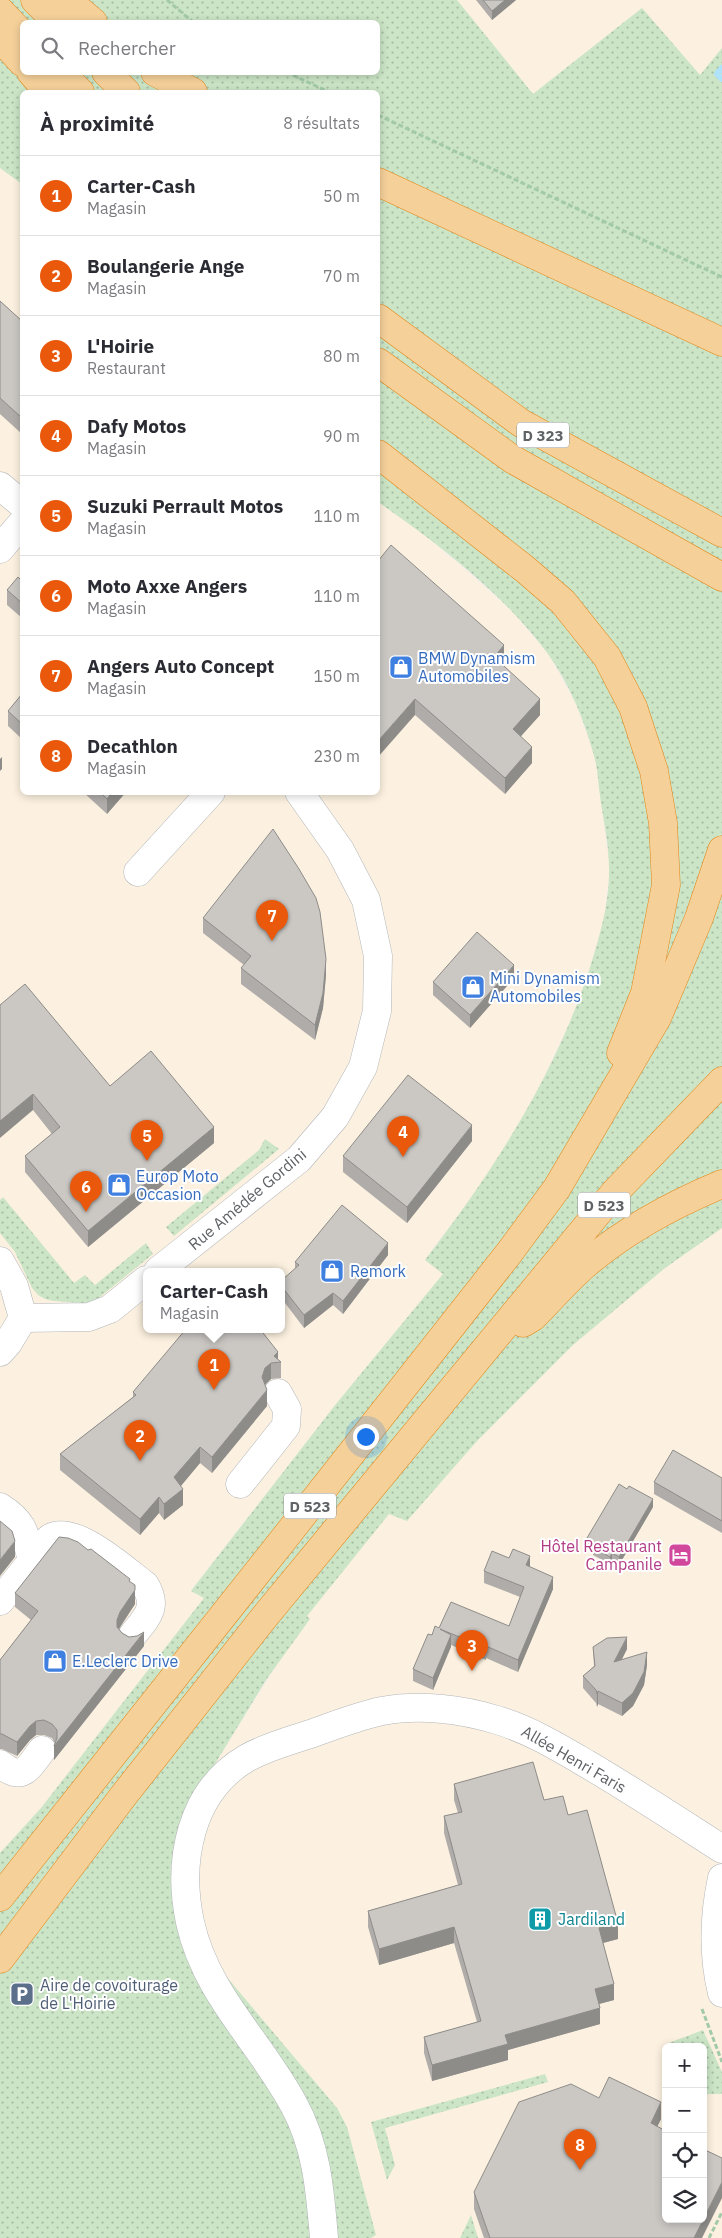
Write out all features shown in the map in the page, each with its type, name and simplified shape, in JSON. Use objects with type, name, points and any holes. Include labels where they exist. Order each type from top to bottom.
[{"type":"highway","points":[[35,0],[55,20]]},
{"type":"highway","points":[[67,0],[91,20]]},
{"type":"highway","points":[[0,12],[20,32]]},
{"type":"highway","points":[[0,38],[20,60]]},
{"type":"highway","points":[[34,75],[46,90]]},
{"type":"highway","points":[[63,75],[78,90]]},
{"type":"highway","points":[[109,75],[124,90]]},
{"type":"highway","points":[[161,75],[189,90]]},
{"type":"highway","points":[[380,183],[722,342]]},
{"type":"highway","name":"D 323","points":[[380,319],[521,423],[722,533]]},
{"type":"highway","name":"D 323","points":[[380,363],[512,459],[722,576]]},
{"type":"highway","points":[[380,456],[526,570],[563,602],[606,657],[633,707],[654,771],[664,824],[666,885],[645,992],[621,1053],[608,1105]]},
{"type":"highway","name":"D 523","points":[[0,1897],[103,1770],[509,1253],[557,1188],[608,1105],[657,1018],[699,918],[722,850]]},
{"type":"highway","name":"D 523","points":[[0,1958],[236,1653],[615,1192],[722,1081]]},
{"type":"highway","points":[[495,1338],[533,1317],[586,1264],[625,1234],[687,1198],[722,1184]]},
{"type":"street","points":[[0,486],[20,502]]},
{"type":"street","points":[[0,549],[20,525]]},
{"type":"street","points":[[138,872],[208,795]]},
{"type":"street","name":"Rue Amédée Gordini","points":[[162,1268],[299,1159],[335,1117],[363,1067],[377,1011],[378,956],[366,900],[340,850],[301,795]]},
{"type":"street","points":[[0,1261],[14,1286],[23,1318],[8,1343],[0,1352]]},
{"type":"street","points":[[23,1318],[78,1319],[100,1314],[110,1309],[143,1282]]},
{"type":"street","points":[[240,1484],[286,1426],[287,1409],[278,1393]]},
{"type":"street","points":[[0,1507],[13,1515],[22,1527],[32,1560]]},
{"type":"street","points":[[0,1601],[50,1538],[62,1535],[89,1544],[146,1585],[151,1598],[150,1613],[132,1636]]},
{"type":"street","name":"Allée Henri Faris","points":[[324,2238],[318,2175],[306,2129],[281,2082],[224,2001],[202,1962],[190,1921],[186,1880],[191,1834],[201,1804],[217,1782],[232,1768],[258,1752],[352,1720],[396,1709],[432,1708],[477,1714],[514,1725],[545,1739],[722,1848]]},
{"type":"street","points":[[0,1764],[11,1772],[19,1774],[26,1770],[42,1750]]},
{"type":"street","points":[[722,1878],[717,1911],[716,1937],[717,1963],[722,1993]]},
{"type":"path","points":[[167,0],[191,20]]},
{"type":"path","points":[[292,75],[325,90]]},
{"type":"path","points":[[380,116],[722,277]]},
{"type":"path","points":[[709,2238],[722,2212]]},
{"type":"shaded area","points":[[457,0],[722,0],[722,100],[642,8],[533,94]]},
{"type":"shaded area","points":[[0,168],[20,183],[20,795],[380,795],[380,503],[417,529],[512,611],[549,655],[576,704],[595,757],[610,868],[604,920],[588,973],[574,1013],[542,1081],[517,1128],[486,1178],[425,1259],[443,1274],[336,1404],[191,1590],[204,1598],[41,1808],[0,1853]]},
{"type":"shaded area","points":[[722,1228],[722,2238],[363,2238],[372,2219],[347,2127],[337,2108],[219,1969],[212,1954],[201,1913],[198,1873],[207,1777],[307,1616],[389,1513],[460,1459],[558,1358],[665,1268]]},
{"type":"green space","points":[[0,0],[457,0],[533,94],[642,8],[700,75],[722,48],[722,1228],[665,1268],[573,1345],[477,1441],[407,1521],[389,1514],[307,1616],[310,1619],[266,1680],[207,1777],[199,1891],[205,1932],[220,1969],[337,2108],[347,2127],[376,2235],[371,2238],[0,2238],[0,1853],[41,1808],[204,1598],[191,1591],[336,1404],[443,1274],[425,1260],[477,1188],[525,1113],[565,1034],[595,951],[601,930],[609,878],[608,849],[596,765],[586,729],[576,703],[556,665],[530,632],[491,590],[469,571],[380,503],[380,90],[20,90],[20,183],[0,168]]},
{"type":"green space","points":[[265,1139],[279,1149],[174,1236],[166,1227],[259,1150]]},
{"type":"green space","points":[[3,1197],[74,1283],[85,1275],[95,1285],[146,1243],[153,1254],[92,1302],[82,1303],[45,1299],[32,1288],[15,1252],[0,1233],[0,1200]]},
{"type":"green space","points":[[703,2030],[722,2072],[722,2094],[707,2094],[707,2043],[669,2043]]},
{"type":"green space","points":[[545,2074],[548,2082],[385,2128],[395,2165],[387,2180],[371,2122]]},
{"type":"green space","points":[[471,2215],[478,2238],[460,2238]]},
{"type":"building","points":[[483,0],[505,0],[492,11]]},
{"type":"building","points":[[0,301],[20,319],[20,416],[0,398]]},
{"type":"building","points":[[391,545],[504,645],[494,657],[540,699],[513,729],[532,747],[505,778],[415,699],[380,739],[380,559]]},
{"type":"building","points":[[18,577],[20,579],[20,601],[7,590]]},
{"type":"building","points":[[20,696],[20,722],[8,711]]},
{"type":"building","points":[[273,829],[316,898],[320,912],[326,959],[323,993],[315,1025],[241,968],[251,956],[203,918]]},
{"type":"building","points":[[477,932],[514,965],[470,1015],[433,982]]},
{"type":"building","points":[[25,984],[110,1086],[151,1051],[214,1127],[88,1231],[25,1156],[60,1127],[33,1094],[0,1121],[0,1005]]},
{"type":"building","points":[[408,1075],[472,1125],[407,1207],[343,1156]]},
{"type":"building","points":[[342,1205],[388,1243],[343,1301],[333,1293],[304,1315],[285,1291],[285,1277],[299,1265],[295,1262]]},
{"type":"building","points":[[183,1333],[263,1333],[278,1352],[274,1356],[281,1362],[271,1363],[265,1368],[262,1377],[267,1390],[212,1457],[200,1447],[174,1477],[183,1489],[164,1504],[159,1497],[140,1519],[60,1454],[136,1395],[133,1392]]},
{"type":"building","points":[[673,1450],[722,1478],[722,1521],[654,1482]]},
{"type":"building","points":[[619,1484],[627,1489],[629,1486],[653,1499],[619,1557],[612,1553],[610,1557],[593,1547],[595,1543],[587,1538]]},
{"type":"building","points":[[0,1521],[12,1531],[15,1541],[0,1560]]},
{"type":"building","points":[[59,1537],[68,1538],[78,1542],[88,1550],[91,1549],[130,1579],[129,1581],[135,1585],[135,1590],[120,1612],[117,1627],[129,1637],[137,1636],[144,1632],[54,1746],[57,1730],[52,1724],[44,1720],[36,1721],[17,1742],[0,1734],[0,1660],[38,1611],[15,1593]]},
{"type":"building","points":[[513,1549],[530,1556],[526,1565],[553,1577],[518,1660],[440,1629],[451,1635],[433,1678],[413,1669],[428,1634],[432,1635],[435,1626],[439,1628],[451,1602],[509,1626],[524,1587],[484,1571],[492,1551],[509,1558]]},
{"type":"building","points":[[627,1637],[614,1662],[647,1652],[644,1672],[633,1693],[622,1703],[598,1691],[597,1694],[596,1690],[583,1676],[595,1666],[593,1647],[607,1638]]},
{"type":"building","name":"Jardiland","points":[[533,1762],[544,1800],[563,1796],[568,1815],[587,1810],[618,1923],[599,1928],[614,1984],[595,1989],[600,2008],[505,2035],[508,2044],[432,2065],[424,2037],[481,2021],[454,1927],[379,1949],[368,1911],[462,1884],[444,1816],[462,1812],[454,1784]]},
{"type":"building","points":[[609,2077],[661,2102],[651,2123],[662,2129],[662,2223],[702,2223],[694,2238],[490,2238],[474,2192],[519,2102],[571,2084],[599,2098]]},
{"type":"building","points":[[707,2151],[722,2158],[722,2182],[707,2212]]},
{"type":"waterway","points":[[722,68],[717,74],[722,79]]},
{"type":"place","name":"BMW Dynamism Automobiles","points":[[401,667]]},
{"type":"place","name":"Angers Auto Concept","points":[[272,941]]},
{"type":"place","name":"Mini Dynamism Automobiles","points":[[473,987]]},
{"type":"place","name":"Dafy Motos","points":[[403,1157]]},
{"type":"place","name":"Suzuki Perrault Motos","points":[[147,1161]]},
{"type":"place","name":"Europ Moto Occasion","points":[[119,1185]]},
{"type":"place","name":"Moto Axxe Angers","points":[[86,1212]]},
{"type":"place","name":"Remork","points":[[332,1271]]},
{"type":"place","name":"Carter-Cash","points":[[214,1390]]},
{"type":"place","name":"Boulangerie Ange","points":[[140,1461]]},
{"type":"place","name":"Hôtel Restaurant Campanile","points":[[680,1555]]},
{"type":"place","name":"E.Leclerc Drive","points":[[55,1661]]},
{"type":"place","name":"L'Hoirie","points":[[472,1671]]},
{"type":"place","name":"Jardiland","points":[[540,1919]]},
{"type":"place","name":"Aire de covoiturage de L'Hoirie","points":[[22,1994]]},
{"type":"place","name":"Decathlon","points":[[580,2170]]}]
